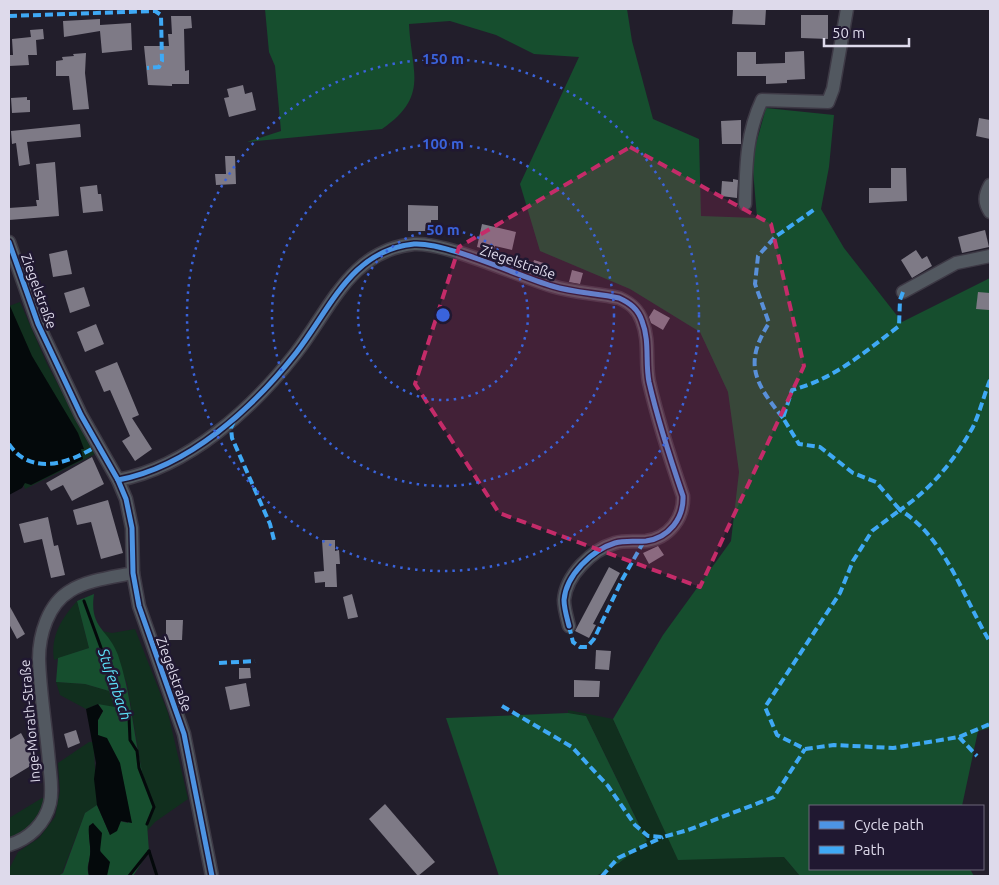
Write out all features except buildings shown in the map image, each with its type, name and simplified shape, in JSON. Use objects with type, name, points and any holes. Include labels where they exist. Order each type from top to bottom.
[{"type":"street","points":[[745,204],[748,144],[754,118],[762,100],[828,102],[833,89],[847,9]]},
{"type":"street","points":[[990,185],[985,195],[985,204],[990,212]]},
{"type":"street","name":"Ziegelstraße","points":[[9,242],[38,324],[82,415],[118,480],[126,499],[132,528],[134,573],[145,627],[184,734],[212,876]]},
{"type":"street","name":"Ziegelstraße","points":[[118,480],[158,469],[182,457],[214,435],[275,378],[296,353],[342,286],[355,272],[370,258],[389,249],[416,244],[437,247],[553,287],[619,298],[629,302],[637,310],[643,322],[649,379],[654,404],[684,504],[676,524],[653,540],[618,542],[605,546],[591,556],[577,570],[567,584],[564,602],[569,626]]},
{"type":"street","points":[[903,292],[956,263],[990,256]]},
{"type":"street","name":"Inge-Morath-Straße","points":[[9,844],[25,838],[34,831],[46,815],[50,804],[51,778],[39,659],[41,638],[49,617],[56,605],[72,590],[134,573]]},
{"type":"highlighted area","points":[[630,147],[771,224],[804,366],[700,587],[499,513],[415,384],[459,247]]},
{"type":"green space","points":[[265,9],[627,9],[632,41],[653,119],[699,139],[701,216],[757,218],[752,158],[766,108],[834,115],[829,167],[821,209],[844,248],[902,322],[990,278],[990,728],[978,731],[962,805],[809,805],[809,870],[971,870],[974,876],[800,876],[784,857],[678,860],[613,719],[663,635],[731,541],[739,472],[728,392],[700,332],[630,289],[540,251],[520,184],[579,57],[534,54],[496,35],[450,21],[409,24],[414,69],[412,94],[407,105],[397,117],[382,129],[247,142],[281,131],[275,66],[269,52]]},
{"type":"green space","points":[[20,302],[47,364],[95,454],[25,489],[24,486],[9,476],[9,306]]},
{"type":"green space","points":[[94,594],[94,614],[100,628],[114,646],[122,669],[142,771],[154,807],[147,824],[149,851],[133,876],[102,876],[107,875],[93,823],[89,826],[89,876],[58,876],[63,873],[85,813],[97,805],[110,835],[120,821],[128,823],[98,735],[98,720],[103,711],[98,704],[115,707],[109,691],[85,684],[56,682],[58,658],[89,648],[77,601]]},
{"type":"green space","points":[[77,601],[89,648],[54,660],[54,643],[58,628]]},
{"type":"green space","points":[[135,629],[168,713],[188,799],[155,822],[147,831],[147,824],[154,807],[142,772],[127,683],[102,631],[112,633]]},
{"type":"green space","points":[[56,682],[85,684],[109,691],[115,708],[98,704],[86,709],[60,695]]},
{"type":"green space","points":[[568,710],[613,719],[678,859],[784,857],[800,876],[596,876],[619,863],[647,840],[586,716],[568,713]]},
{"type":"green space","points":[[568,713],[586,716],[647,841],[619,863],[596,876],[499,876],[446,718]]},
{"type":"green space","points":[[89,742],[93,742],[97,805],[85,813],[62,873],[58,876],[9,876],[9,869],[18,852],[39,838],[55,817],[60,791],[58,763]]},
{"type":"green space","points":[[42,798],[45,799],[32,823],[22,832],[9,839],[9,818]]},
{"type":"shaded area","points":[[10,306],[32,356],[78,433],[84,449],[81,449],[83,459],[31,485],[25,483],[22,488],[9,495]]},
{"type":"shaded area","points":[[98,704],[103,711],[98,720],[98,735],[107,738],[120,763],[132,823],[121,821],[117,831],[110,835],[97,805],[94,779],[96,763],[86,709]]},
{"type":"shaded area","points":[[93,823],[102,833],[100,851],[110,862],[107,876],[89,876],[89,826]]},
{"type":"waterway","name":"Stufenbach","points":[[84,601],[116,689],[129,717],[130,740],[137,751],[139,768],[154,807],[147,824]]},
{"type":"waterway","name":"Stufenbach","points":[[149,851],[157,876]]},
{"type":"waterway","points":[[129,876],[149,851]]},
{"type":"marked path","points":[[9,16],[155,11],[161,15],[162,61],[159,67],[147,68]]},
{"type":"marked path","points":[[783,418],[765,394],[756,373],[756,350],[769,323],[755,284],[758,256],[775,237],[815,209]]},
{"type":"marked path","points":[[903,292],[900,300],[899,326],[849,364],[822,379],[792,390],[783,418],[799,444],[820,447],[853,473],[876,482],[900,510],[872,531],[853,561],[840,593],[765,707],[777,735],[805,749],[834,745],[893,748],[959,737],[990,724]]},
{"type":"marked path","points":[[990,380],[973,427],[958,451],[932,483],[912,502],[900,510],[916,522],[941,552],[990,642]]},
{"type":"marked path","points":[[234,421],[231,428],[232,438],[270,524],[274,540]]},
{"type":"marked path","points":[[9,444],[28,461],[40,464],[64,461],[98,445]]},
{"type":"marked path","points":[[569,626],[573,642],[580,647],[587,647],[594,639],[622,580],[644,541]]},
{"type":"marked path","points":[[219,663],[255,661]]},
{"type":"marked path","points":[[502,706],[572,747],[608,786],[635,825],[648,836],[663,837],[688,830],[774,797],[805,749]]},
{"type":"marked path","points":[[959,737],[977,756]]},
{"type":"marked path","points":[[602,876],[618,858],[663,837]]},
{"type":"cycle path","points":[[9,242],[38,324],[81,415],[118,480],[126,499],[132,528],[133,573],[139,606],[184,734],[212,876]]},
{"type":"cycle path","points":[[118,480],[144,473],[170,462],[194,449],[240,414],[279,374],[296,353],[344,284],[358,269],[374,257],[392,249],[414,244],[444,248],[552,286],[619,298],[636,310],[644,329],[647,344],[649,382],[664,439],[683,496],[683,504],[674,526],[662,536],[646,541],[623,542],[606,546],[582,565],[570,582],[564,600],[569,626]]}]
